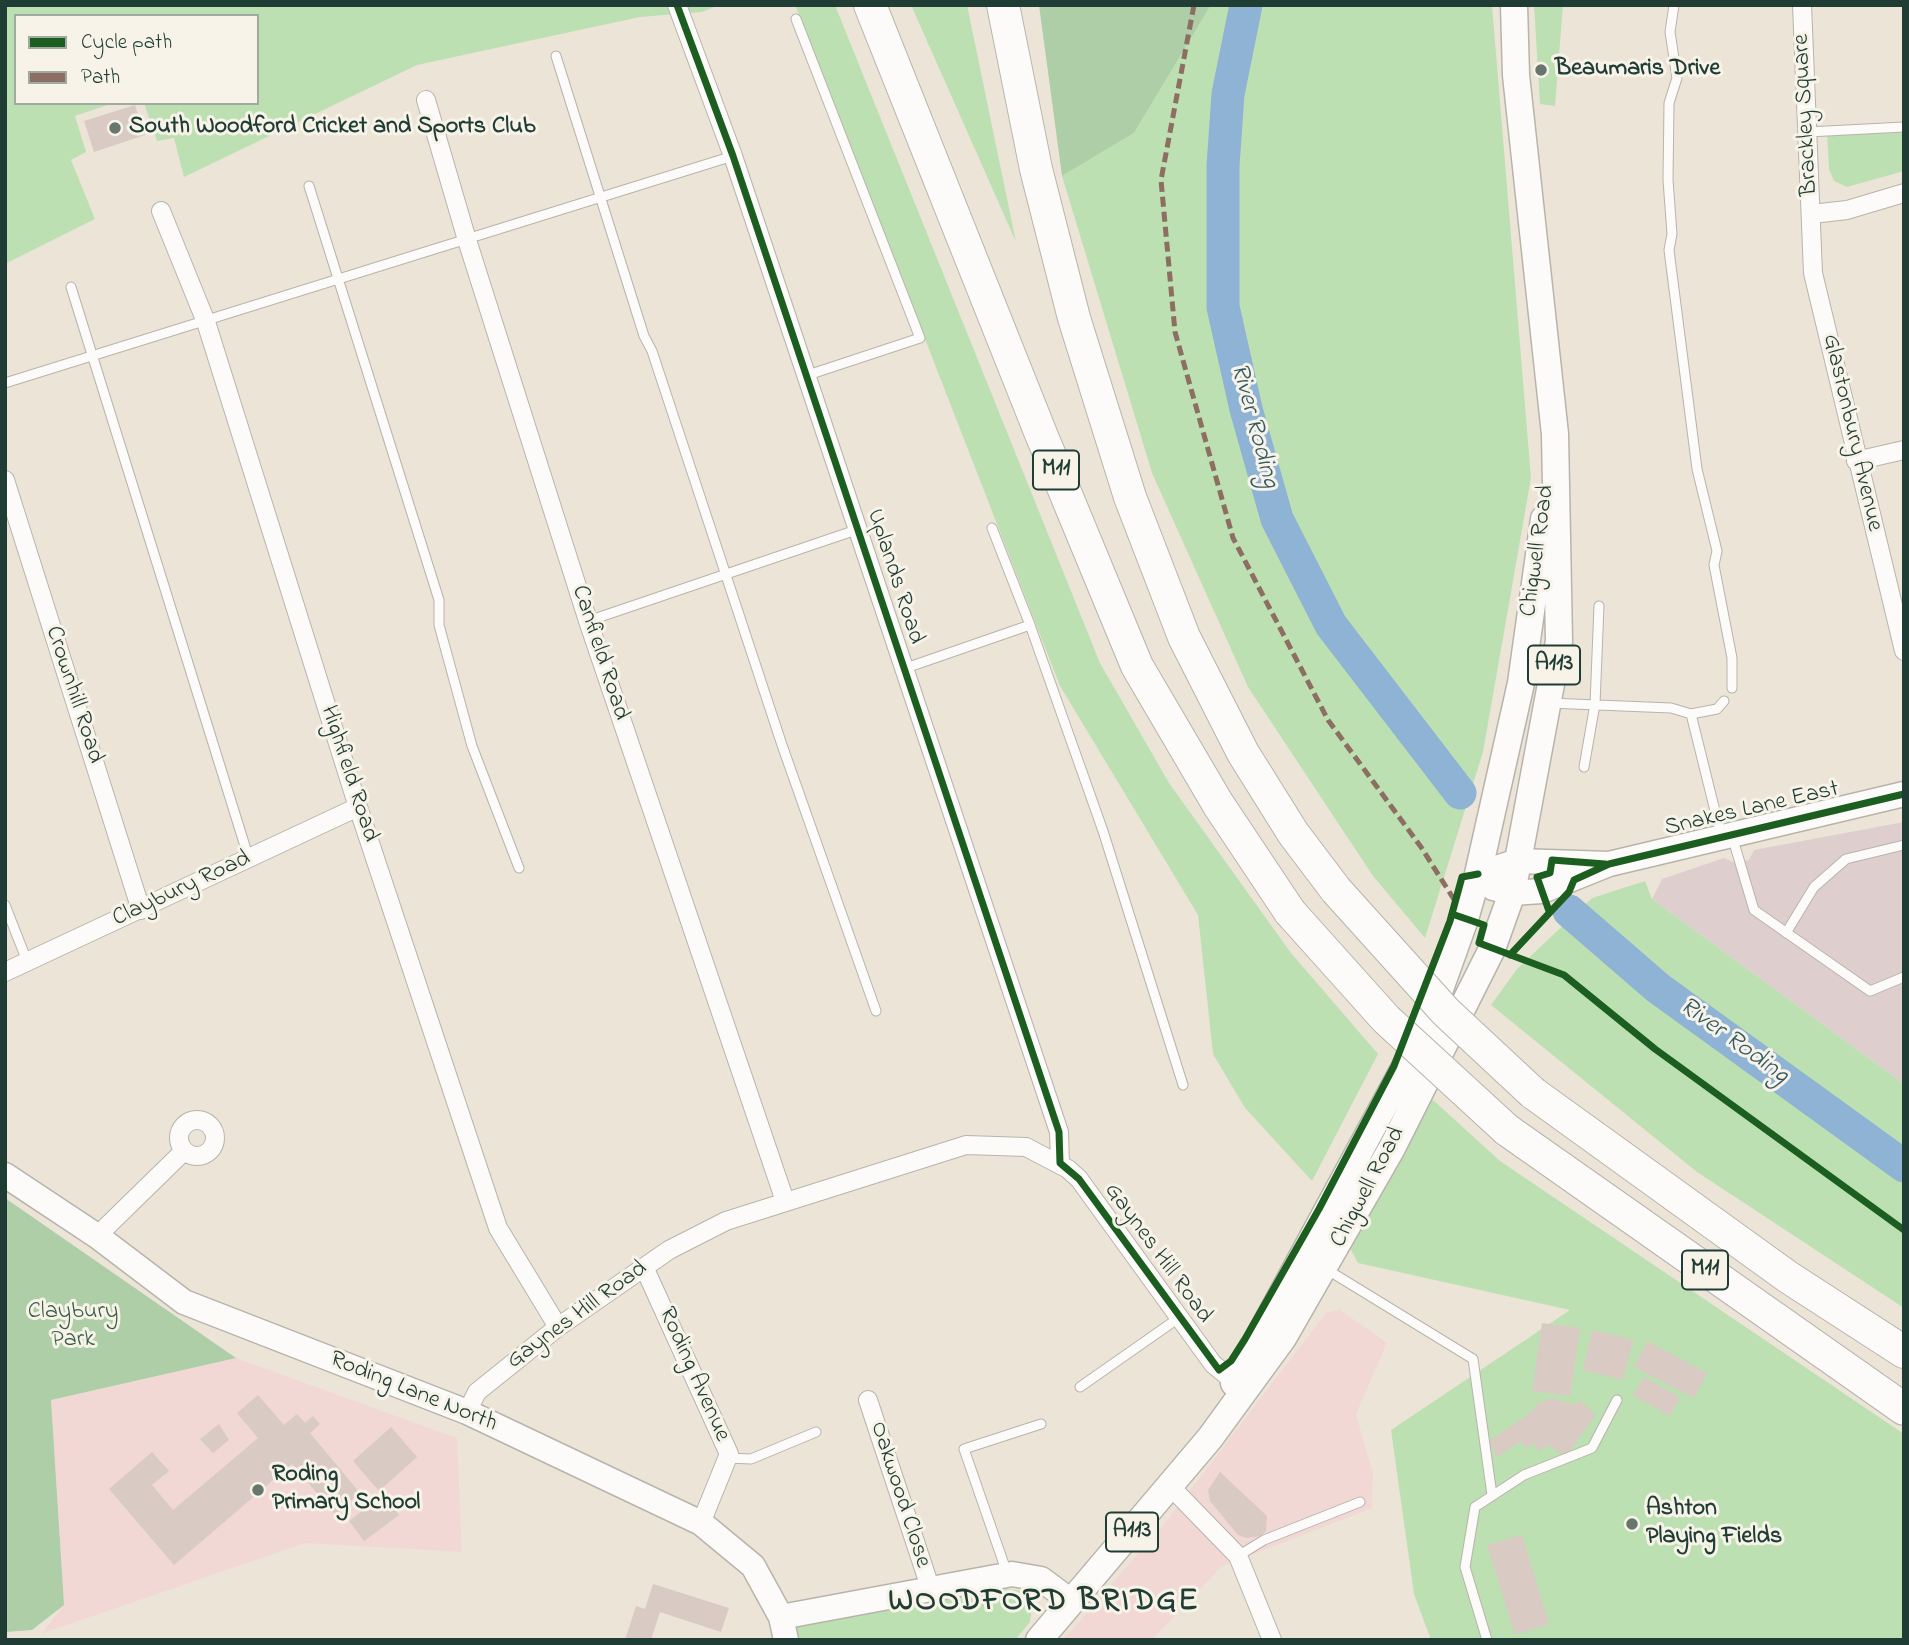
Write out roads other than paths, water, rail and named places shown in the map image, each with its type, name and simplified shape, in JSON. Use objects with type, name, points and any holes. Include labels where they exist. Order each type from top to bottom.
[{"type":"highway","name":"M11","points":[[870,5],[1041,434],[1137,666],[1218,804],[1290,912],[1386,1019],[1507,1130],[1904,1409]]},
{"type":"highway","name":"M11","points":[[1003,5],[1036,169],[1057,250],[1130,497],[1184,637],[1243,753],[1293,833],[1336,890],[1446,1012],[1533,1093],[1788,1277],[1904,1352]]},
{"type":"main road","name":"Chigwell Road","points":[[1039,1640],[1190,1462],[1240,1386],[1283,1338],[1392,1148],[1492,949],[1513,893],[1559,641],[1555,434],[1516,75],[1514,5]]},
{"type":"main road","name":"Chigwell Road","points":[[1240,1386],[1274,1311],[1426,1028],[1478,874],[1521,682],[1555,434]]},
{"type":"street","name":"Uplands Road","points":[[677,5],[733,156],[804,376],[859,529],[903,669],[1059,1132],[1060,1163]]},
{"type":"street","name":"Brackley Square","points":[[1802,5],[1812,214],[1847,210],[1904,193]]},
{"type":"street","name":"Canfield Road","points":[[426,100],[467,240],[588,621],[785,1201]]},
{"type":"street","name":"Highfield Road","points":[[161,211],[206,322],[358,807],[498,1228],[558,1326]]},
{"type":"street","name":"Glastonbury Avenue","points":[[1812,214],[1813,273],[1856,461],[1904,651]]},
{"type":"street","points":[[1856,461],[1904,450]]},
{"type":"street","name":"Crownhill Road","points":[[5,480],[141,910]]},
{"type":"street","name":"Snakes Lane East","points":[[1513,893],[1542,891],[1609,864],[1904,794]]},
{"type":"street","name":"Claybury Road","points":[[5,972],[358,807]]},
{"type":"street","points":[[1478,874],[1518,862]]},
{"type":"street","name":"Snakes Lane East","points":[[1518,862],[1609,864]]},
{"type":"street","points":[[1478,874],[1493,888],[1513,893]]},
{"type":"street","name":"Gaynes Hill Road","points":[[467,1412],[477,1392],[558,1326],[644,1267],[726,1221],[966,1145],[1006,1144],[1026,1147],[1060,1163],[1079,1179],[1213,1364],[1240,1386]]},
{"type":"street","points":[[97,1236],[184,1151]]},
{"type":"street","name":"Roding Lane North","points":[[5,1175],[97,1236],[184,1302],[467,1412],[701,1522],[753,1566],[783,1628]]},
{"type":"street","name":"Roding Avenue","points":[[644,1267],[729,1454],[701,1522]]},
{"type":"street","name":"Oakwood Close","points":[[868,1400],[931,1590]]},
{"type":"street","points":[[1170,1486],[1238,1556],[1272,1640]]},
{"type":"street","points":[[783,1628],[931,1590],[1008,1575],[1041,1579],[1072,1602]]},
{"type":"lane","points":[[1674,5],[1670,32],[1677,78],[1669,103],[1668,180],[1672,234],[1669,250],[1697,469],[1717,551],[1714,565],[1732,658],[1732,688]]},
{"type":"lane","points":[[796,19],[920,338],[804,376]]},
{"type":"lane","points":[[556,56],[643,336],[652,351],[782,745],[876,1011]]},
{"type":"lane","points":[[1808,132],[1904,127]]},
{"type":"lane","points":[[5,383],[733,156]]},
{"type":"lane","points":[[309,186],[439,600],[439,625],[472,746],[519,868]]},
{"type":"lane","points":[[71,287],[249,859]]},
{"type":"lane","points":[[992,528],[1030,625],[1107,843],[1183,1085]]},
{"type":"lane","points":[[588,621],[859,529]]},
{"type":"lane","points":[[1584,767],[1595,704],[1599,606]]},
{"type":"lane","points":[[903,669],[1030,625]]},
{"type":"lane","points":[[1548,703],[1671,708],[1691,714],[1717,709],[1724,701]]},
{"type":"lane","points":[[1691,714],[1726,835],[1754,910],[1870,992],[1904,977]]},
{"type":"lane","points":[[1786,933],[1814,887],[1846,859],[1904,845]]},
{"type":"lane","points":[[5,905],[27,961]]},
{"type":"lane","points":[[1274,1311],[1295,1299],[1318,1264],[1473,1359],[1492,1495]]},
{"type":"lane","points":[[1080,1387],[1180,1317]]},
{"type":"lane","points":[[1487,1640],[1465,1567],[1475,1507],[1524,1475],[1592,1448],[1617,1400]]},
{"type":"lane","points":[[1008,1575],[964,1449],[1041,1424]]},
{"type":"lane","points":[[727,1458],[751,1459],[767,1455],[816,1432]]},
{"type":"lane","points":[[1238,1556],[1265,1541],[1360,1502]]},
{"type":"waterway","name":"River Roding","points":[[1246,5],[1228,94],[1223,166],[1223,307],[1246,409],[1277,519],[1331,625],[1460,793]]},
{"type":"waterway","name":"River Roding","points":[[1569,911],[1658,988],[1904,1166]]},
{"type":"place","name":"Beaumaris Drive","points":[[1541,70]]},
{"type":"place","name":"South Woodford Cricket and Sports Club","points":[[115,128]]},
{"type":"place","name":"Roding Primary School","points":[[258,1490]]},
{"type":"place","name":"Ashton Playing Fields","points":[[1632,1524]]},
{"type":"district","name":"WOODFORD BRIDGE","points":[[1044,1604]]},
{"type":"park label","name":"Claybury Park","points":[[73,1327]]}]
